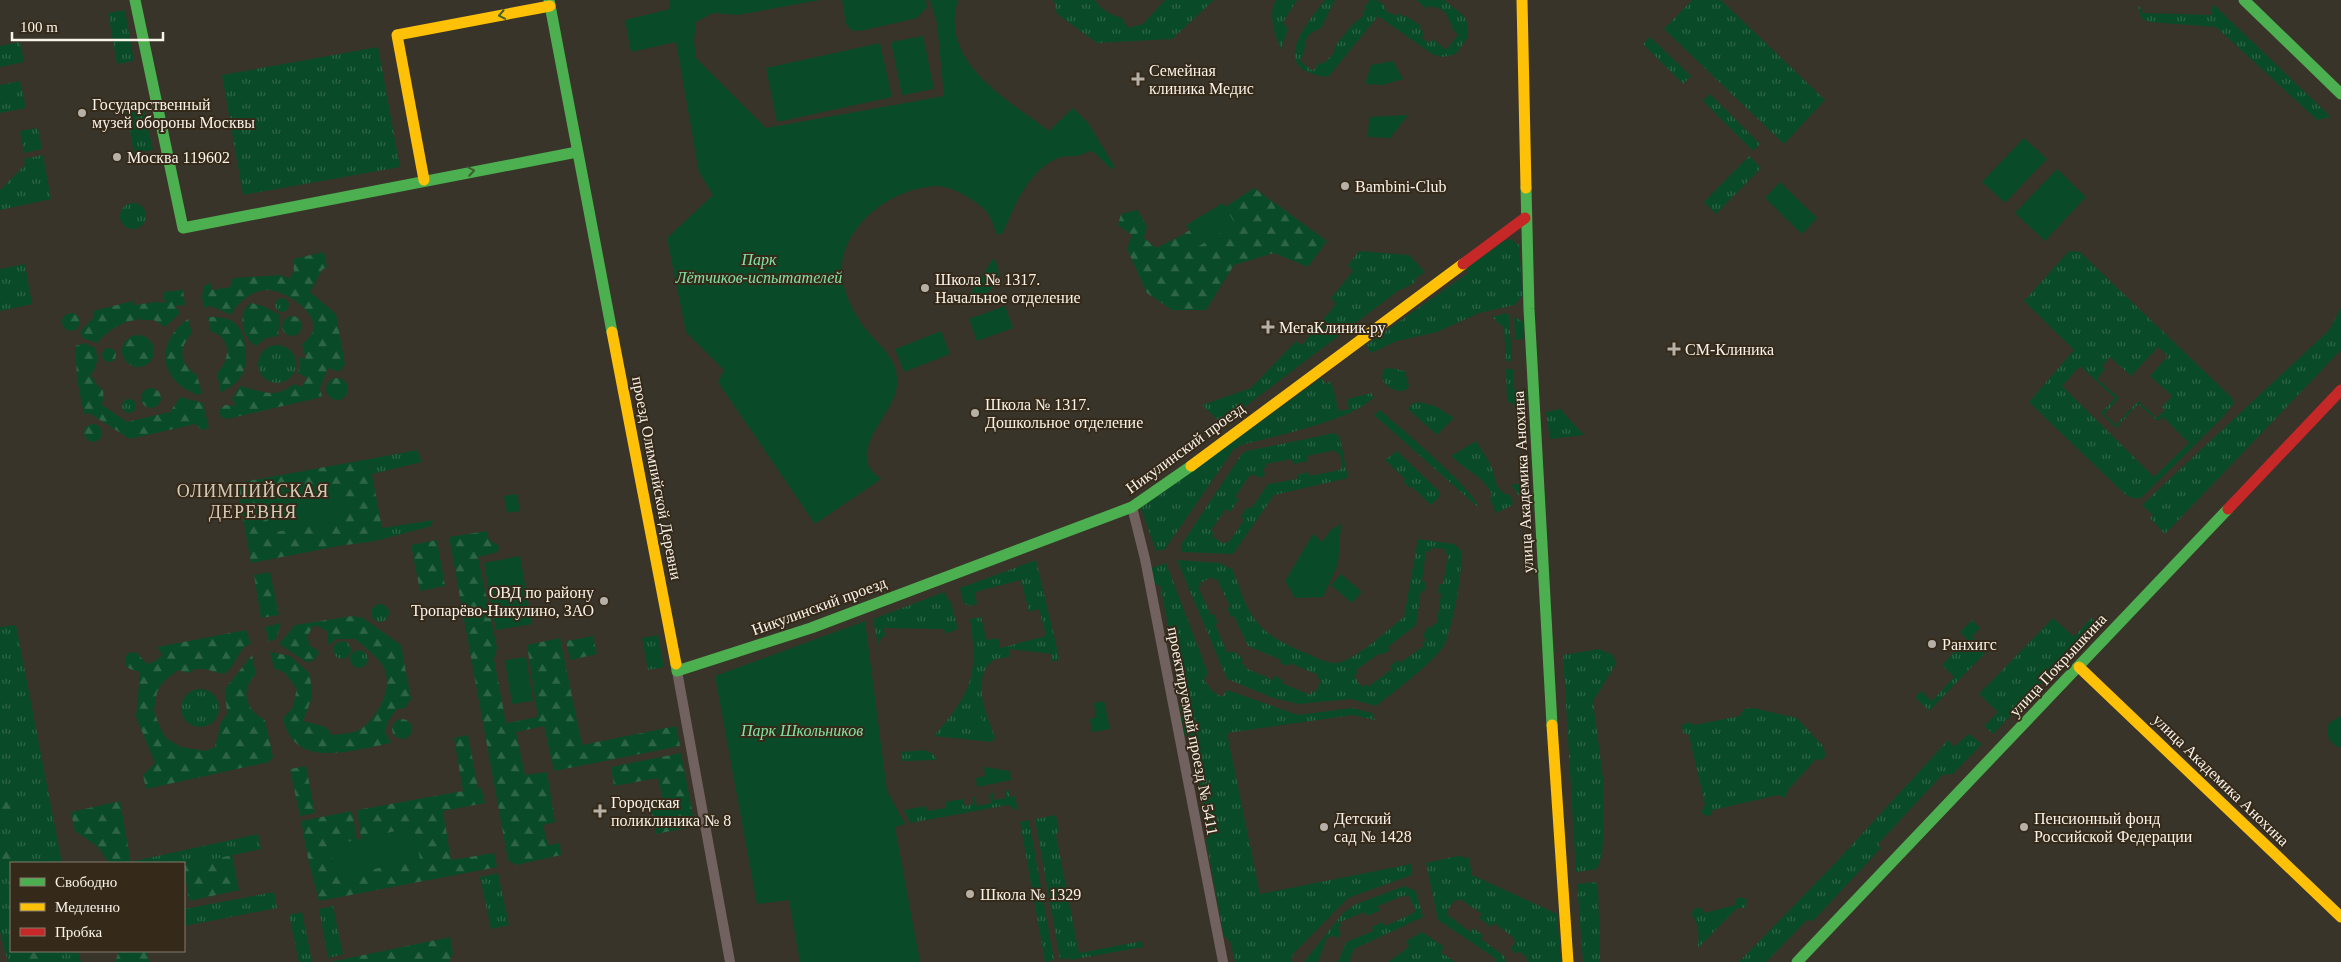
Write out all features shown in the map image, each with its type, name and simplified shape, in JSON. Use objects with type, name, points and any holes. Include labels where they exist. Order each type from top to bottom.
[{"type":"street","points":[[135,0],[183,228],[577,152]]},
{"type":"street","name":"улица Академика Анохина","points":[[1522,0],[1526,218],[1559,842],[1568,962]]},
{"type":"street","points":[[2244,0],[2341,94]]},
{"type":"street","points":[[424,180],[398,35],[550,3]]},
{"type":"street","name":"проезд Олимпийской Деревни","points":[[550,3],[677,671],[730,962]]},
{"type":"street","name":"Никулинский проезд","points":[[677,671],[804,631],[1132,507],[1176,477],[1526,218]]},
{"type":"street","name":"улица Покрышкина","points":[[1797,962],[2080,667],[2182,555],[2341,390]]},
{"type":"street","name":"проектируемый проезд № 5411","points":[[1132,507],[1147,568],[1223,962]]},
{"type":"street","name":"улица Академика Анохина","points":[[2080,667],[2341,917]]},
{"type":"green space","name":"Парк Лётчиков-испытателей","points":[[669,0],[820,0],[738,15],[713,13],[696,22],[694,41],[696,58],[766,128],[944,96],[937,23],[930,0],[958,0],[955,22],[958,43],[967,61],[981,77],[1014,106],[1049,131],[1073,108],[1088,123],[1115,167],[1111,169],[1095,153],[1088,151],[1077,156],[1058,158],[1039,171],[1031,180],[1012,212],[1003,233],[997,235],[989,216],[982,207],[970,198],[942,186],[906,192],[878,207],[866,217],[856,229],[843,257],[842,277],[844,288],[858,318],[890,357],[896,369],[897,385],[895,395],[868,448],[867,458],[870,468],[881,479],[815,524],[718,382],[724,370],[686,332],[667,238],[713,195],[699,172],[676,42],[631,52],[625,20],[670,9]]},
{"type":"green space","points":[[842,0],[926,0],[927,7],[917,18],[860,31],[851,30],[846,24]]},
{"type":"green space","points":[[1054,0],[1095,0],[1107,12],[1122,18],[1128,28],[1143,24],[1165,0],[1214,0],[1172,39],[1097,43],[1057,14]]},
{"type":"green space","points":[[1276,0],[1297,0],[1283,22],[1288,29],[1281,49],[1272,18],[1272,11]]},
{"type":"green space","points":[[1325,0],[1335,0],[1321,28],[1314,31],[1307,38],[1300,61],[1313,71],[1320,62],[1323,64],[1334,53],[1335,46],[1352,25],[1364,15],[1362,13],[1366,9],[1364,7],[1370,0],[1377,0],[1384,5],[1386,11],[1397,16],[1399,13],[1404,17],[1406,16],[1421,26],[1419,28],[1424,32],[1422,38],[1429,43],[1433,39],[1446,50],[1458,35],[1446,14],[1438,8],[1430,6],[1427,9],[1416,0],[1444,0],[1464,16],[1468,25],[1468,37],[1456,54],[1443,57],[1432,54],[1378,16],[1328,77],[1310,73],[1299,66],[1295,57],[1296,46],[1300,35]]},
{"type":"green space","points":[[1692,0],[1721,0],[1825,100],[1784,144],[1664,29]]},
{"type":"green space","points":[[2213,4],[2331,117],[2317,120],[2216,27],[2149,22],[2142,19],[2138,8],[2139,6],[2143,13],[2211,15]]},
{"type":"green space","points":[[125,10],[134,61],[117,64],[108,13]]},
{"type":"green space","points":[[923,36],[934,89],[902,95],[891,42]]},
{"type":"green space","points":[[1650,37],[1691,76],[1683,84],[1643,44]]},
{"type":"green space","points":[[20,42],[24,62],[0,67],[0,46]]},
{"type":"green space","points":[[880,43],[892,97],[777,122],[766,68]]},
{"type":"green space","points":[[378,47],[400,167],[243,195],[222,75]]},
{"type":"green space","points":[[1393,61],[1403,79],[1383,85],[1365,84],[1371,65]]},
{"type":"green space","points":[[20,81],[26,108],[0,113],[0,85]]},
{"type":"green space","points":[[1710,94],[1760,144],[1753,151],[1703,101]]},
{"type":"green space","points":[[142,101],[153,150],[134,153],[125,104]]},
{"type":"green space","points":[[1408,115],[1390,138],[1368,137],[1369,117]]},
{"type":"green space","points":[[38,128],[42,149],[24,153],[20,131]]},
{"type":"green space","points":[[2024,138],[2047,159],[2005,203],[1982,182]]},
{"type":"green space","points":[[43,155],[51,199],[0,210],[0,190],[25,165],[24,159]]},
{"type":"green space","points":[[1749,156],[1761,168],[1716,214],[1704,202]]},
{"type":"green space","points":[[2057,169],[2086,197],[2045,241],[2015,213]]},
{"type":"green space","points":[[1780,182],[1817,218],[1802,234],[1765,198]]},
{"type":"green space","points":[[1254,188],[1327,241],[1308,267],[1274,253],[1234,265],[1206,310],[1172,310],[1147,293],[1127,249],[1132,235],[1118,225],[1121,214],[1137,210],[1147,226],[1144,238],[1156,248],[1182,235]]},
{"type":"green space","points":[[133,203],[142,207],[146,216],[142,225],[133,229],[124,225],[120,216],[124,207]]},
{"type":"green space","points":[[1223,203],[1235,224],[1199,246],[1186,225]]},
{"type":"green space","points":[[1511,239],[1519,245],[1523,295],[1515,305],[1479,313],[1437,332],[1397,341],[1371,353],[1366,345],[1468,273],[1466,269],[1504,241]]},
{"type":"green space","points":[[1359,251],[1409,255],[1425,272],[1416,278],[1414,283],[1398,291],[1222,424],[1202,405],[1251,388],[1296,341],[1302,345],[1336,304],[1331,298],[1353,271],[1348,265]]},
{"type":"green space","points":[[2069,251],[2080,252],[2232,398],[2234,403],[2223,417],[2142,497],[2136,499],[2127,496],[2029,402],[2074,350],[2024,301]],"holes":[[[2158,347],[2168,356],[2150,376],[2172,396],[2162,407],[2165,410],[2157,418],[2138,401],[2116,425],[2104,414],[2119,398],[2097,379],[2105,369],[2102,366],[2110,357],[2131,376]],[[2080,366],[2115,398],[2101,413],[2116,428],[2138,404],[2158,421],[2163,417],[2189,443],[2154,477],[2062,386]]]},
{"type":"green space","points":[[324,252],[327,267],[322,270],[310,292],[336,314],[345,365],[339,372],[328,368],[320,388],[322,397],[227,419],[221,417],[219,410],[225,405],[236,406],[232,399],[240,386],[268,393],[280,392],[294,384],[301,387],[307,378],[298,373],[300,357],[306,359],[302,345],[310,337],[313,323],[305,309],[298,303],[282,294],[268,290],[251,294],[237,306],[231,315],[211,306],[204,308],[202,297],[204,286],[211,283],[212,290],[230,287],[233,278],[281,275],[289,279],[294,271],[293,259]]},
{"type":"green space","points":[[993,259],[996,261],[1000,278],[984,296],[974,302],[963,305]]},
{"type":"green space","points":[[25,264],[32,304],[0,311],[0,269]]},
{"type":"green space","points":[[183,290],[185,305],[175,306],[180,313],[165,327],[154,320],[141,320],[137,316],[138,320],[115,327],[97,343],[83,338],[80,332],[94,317],[93,311],[133,301],[134,305],[156,302],[165,303],[163,292]]},
{"type":"green space","points":[[279,298],[285,298],[289,305],[285,312],[279,312],[275,308],[275,302]]},
{"type":"green space","points":[[251,303],[263,306],[280,315],[278,336],[266,338],[256,346],[244,331],[242,318],[246,307]]},
{"type":"green space","points":[[1005,306],[1013,328],[977,341],[969,319]]},
{"type":"green space","points":[[2341,308],[2341,350],[2165,534],[2150,518],[2153,515],[2142,505],[2329,330]]},
{"type":"green space","points":[[71,313],[77,316],[80,322],[77,328],[71,331],[65,328],[62,322],[65,316]]},
{"type":"green space","points":[[1506,313],[1509,315],[1512,361],[1506,361],[1504,328],[1492,317]]},
{"type":"green space","points":[[288,316],[296,316],[302,322],[302,330],[296,336],[288,336],[282,330],[282,322]]},
{"type":"green space","points":[[208,317],[225,318],[235,323],[242,334],[246,348],[246,363],[242,375],[235,383],[221,393],[217,373],[227,355],[226,343],[217,334],[210,331]]},
{"type":"green space","points":[[1514,317],[1523,322],[1524,339],[1515,340]]},
{"type":"green space","points":[[188,319],[192,333],[184,344],[182,356],[187,366],[197,375],[202,394],[199,395],[186,389],[176,381],[169,372],[166,361],[166,350],[170,339]]},
{"type":"green space","points":[[941,331],[950,354],[904,372],[895,349]]},
{"type":"green space","points":[[138,335],[144,336],[149,340],[153,345],[153,357],[149,362],[144,366],[138,367],[132,366],[127,362],[123,357],[122,351],[123,345],[127,340],[132,336]]},
{"type":"green space","points":[[84,343],[95,348],[97,359],[92,374],[89,377],[93,377],[97,385],[103,390],[102,405],[127,422],[170,412],[180,397],[203,403],[209,428],[202,430],[195,424],[130,439],[89,413],[84,414],[77,379],[75,346]]},
{"type":"green space","points":[[277,345],[290,351],[296,364],[290,377],[277,383],[264,377],[258,364],[264,351]]},
{"type":"green space","points":[[106,348],[112,348],[116,355],[112,362],[106,362],[102,358],[102,352]]},
{"type":"green space","points":[[1390,368],[1405,371],[1409,386],[1405,391],[1395,390],[1384,383],[1382,374],[1384,369]]},
{"type":"green space","points":[[1506,369],[1513,369],[1513,390],[1526,389],[1527,399],[1519,407],[1507,401]]},
{"type":"green space","points":[[337,378],[345,381],[348,389],[345,397],[337,400],[329,397],[326,389],[329,381]]},
{"type":"green space","points":[[1321,378],[1326,384],[1331,381],[1339,411],[1349,409],[1347,399],[1372,393],[1373,398],[1362,406],[1330,421],[1241,445],[1234,449],[1165,549],[1156,551],[1141,508]]},
{"type":"green space","points":[[151,388],[158,391],[161,398],[158,405],[151,408],[144,405],[141,398],[144,391]]},
{"type":"green space","points":[[126,399],[132,399],[136,406],[132,413],[126,413],[122,409],[122,403]]},
{"type":"green space","points":[[1418,402],[1435,406],[1454,418],[1437,435],[1408,409],[1412,404]]},
{"type":"green space","points":[[1560,409],[1584,435],[1550,439],[1546,412]]},
{"type":"green space","points":[[1380,410],[1451,473],[1474,499],[1479,508],[1374,415]]},
{"type":"green space","points":[[89,424],[97,424],[102,429],[100,440],[89,442],[84,437],[84,429]]},
{"type":"green space","points":[[1335,433],[1340,438],[1348,478],[1274,495],[1233,554],[1181,552],[1181,545],[1241,455],[1246,451]],"holes":[[[1336,450],[1336,453],[1340,453],[1342,467],[1340,470],[1309,476],[1308,472],[1297,475],[1297,479],[1268,484],[1251,509],[1247,507],[1241,517],[1244,520],[1228,543],[1226,541],[1224,544],[1212,536],[1214,533],[1211,530],[1226,509],[1230,512],[1239,499],[1235,497],[1250,475],[1260,478],[1265,475],[1263,468],[1267,467],[1266,464],[1292,459],[1293,464],[1308,461],[1307,456]]]},
{"type":"green space","points":[[1476,441],[1491,466],[1499,488],[1510,495],[1513,502],[1511,506],[1496,513],[1490,499],[1492,494],[1488,487],[1451,456]]},
{"type":"green space","points":[[417,450],[422,462],[372,474],[369,459]]},
{"type":"green space","points":[[1397,451],[1440,492],[1440,496],[1431,505],[1412,487],[1410,488],[1403,481],[1405,479],[1385,460]]},
{"type":"green space","points":[[369,459],[382,528],[376,541],[338,546],[251,563],[237,483]]},
{"type":"green space","points":[[1530,482],[1532,501],[1524,502],[1511,485]]},
{"type":"green space","points":[[338,488],[344,520],[270,533],[264,501]]},
{"type":"green space","points":[[517,494],[520,511],[507,513],[504,496]]},
{"type":"green space","points":[[433,520],[431,526],[376,541],[382,528]]},
{"type":"green space","points":[[1341,524],[1338,564],[1323,597],[1295,598],[1285,581],[1313,534],[1322,542],[1331,530]]},
{"type":"green space","points":[[487,531],[489,540],[499,546],[498,552],[478,557],[497,648],[494,659],[506,723],[538,717],[527,645],[560,638],[582,745],[676,726],[680,746],[554,771],[544,726],[516,732],[525,775],[547,772],[555,822],[543,825],[548,845],[560,843],[561,855],[516,865],[508,860],[449,537]]},
{"type":"green space","points":[[1418,539],[1454,544],[1461,550],[1461,570],[1450,628],[1443,647],[1411,678],[1376,706],[1351,699],[1299,704],[1273,698],[1227,679],[1177,560],[1220,563],[1233,570],[1251,614],[1266,631],[1291,646],[1329,662],[1341,662],[1358,654],[1404,617]],"holes":[[[1431,548],[1445,549],[1445,554],[1448,554],[1443,584],[1439,584],[1438,593],[1441,594],[1437,623],[1433,624],[1433,627],[1428,627],[1423,635],[1426,640],[1422,643],[1424,646],[1400,663],[1398,660],[1390,666],[1392,669],[1368,687],[1366,684],[1362,687],[1354,676],[1358,673],[1356,670],[1380,653],[1382,655],[1390,650],[1388,647],[1416,625],[1421,591],[1425,591],[1426,582],[1422,581],[1426,551],[1430,552]],[[1212,577],[1214,580],[1217,579],[1230,607],[1227,608],[1231,617],[1234,616],[1248,646],[1281,660],[1280,663],[1288,666],[1290,663],[1318,675],[1317,678],[1321,680],[1316,692],[1311,691],[1310,695],[1282,683],[1283,680],[1274,676],[1273,680],[1245,668],[1246,666],[1242,664],[1243,659],[1235,652],[1227,652],[1215,624],[1218,623],[1214,614],[1211,615],[1198,587],[1201,586],[1200,583]]]},
{"type":"green space","points":[[437,540],[445,586],[420,591],[411,545]]},
{"type":"green space","points":[[520,556],[532,624],[496,630],[484,563]]},
{"type":"green space","points":[[1036,560],[1059,657],[1057,661],[1052,661],[1052,654],[1010,649],[1009,657],[991,662],[985,670],[981,688],[982,699],[995,737],[992,742],[934,736],[956,708],[969,683],[973,655],[970,619],[981,617],[987,640],[998,638],[1000,648],[1046,636],[1039,609],[1029,612],[1021,580],[975,592],[977,604],[968,606],[963,602],[960,588]]},
{"type":"green space","points":[[1166,563],[1208,673],[1204,680],[1212,691],[1222,697],[1227,690],[1298,715],[1352,708],[1372,713],[1375,720],[1353,715],[1227,733],[1260,894],[1411,864],[1412,875],[1348,898],[1293,954],[1291,962],[1235,962],[1230,941],[1224,936],[1206,840],[1210,835],[1190,739],[1184,734],[1180,707],[1184,703],[1160,585],[1154,585],[1151,568]]},
{"type":"green space","points":[[270,572],[279,615],[261,618],[254,575]]},
{"type":"green space","points":[[1341,574],[1362,592],[1352,603],[1331,585]]},
{"type":"green space","points":[[944,592],[951,603],[958,629],[945,634],[944,629],[884,628],[885,636],[881,638],[878,645],[873,619]]},
{"type":"green space","points":[[380,604],[386,607],[389,613],[386,619],[380,622],[374,619],[371,613],[374,607]]},
{"type":"green space","points":[[352,616],[363,618],[401,645],[411,699],[405,708],[397,709],[388,721],[385,732],[391,743],[343,752],[326,753],[312,751],[299,745],[289,735],[283,718],[292,709],[297,689],[285,673],[274,668],[270,652],[290,656],[310,674],[312,697],[303,721],[326,727],[332,735],[359,730],[366,725],[378,710],[387,683],[383,666],[370,651],[355,639],[336,639],[330,645],[328,643],[328,632],[318,626],[313,626],[307,637],[310,646],[319,653],[313,661],[306,662],[279,644],[295,625]]},
{"type":"green space","points":[[2053,618],[2074,637],[2091,618],[2098,624],[1993,734],[1984,726],[1998,712],[1979,694]]},
{"type":"green space","points":[[1972,620],[1980,628],[1972,637],[1987,651],[1929,711],[1915,697],[1921,691],[1932,701],[1954,677],[1942,665],[1967,639],[1960,632]]},
{"type":"green space","name":"Парк Школьников","points":[[865,621],[887,791],[905,824],[895,827],[920,962],[800,962],[789,900],[757,904],[715,676]]},
{"type":"green space","points":[[281,623],[276,639],[269,642],[265,627]]},
{"type":"green space","points":[[16,625],[62,862],[10,862],[10,952],[78,952],[81,962],[8,962],[0,932],[0,627]]},
{"type":"green space","points":[[246,630],[251,643],[243,648],[231,668],[224,674],[206,669],[197,669],[188,673],[178,670],[163,682],[157,692],[154,710],[160,728],[167,739],[181,747],[205,751],[215,747],[221,722],[227,714],[225,689],[252,655],[256,674],[248,687],[247,699],[253,711],[265,720],[273,757],[269,762],[146,789],[143,775],[155,763],[136,717],[140,672],[130,669],[125,665],[126,656],[130,652],[137,653],[147,664],[163,655],[157,647]]},
{"type":"green space","points":[[658,635],[664,667],[648,670],[642,638]]},
{"type":"green space","points":[[593,636],[597,654],[570,660],[566,641]]},
{"type":"green space","points":[[342,641],[348,644],[351,650],[348,656],[342,659],[336,656],[333,650],[336,644]]},
{"type":"green space","points":[[1599,649],[1613,655],[1616,664],[1593,701],[1603,778],[1602,855],[1597,869],[1576,872],[1563,655]]},
{"type":"green space","points":[[359,650],[365,653],[368,659],[365,665],[359,668],[353,665],[350,659],[353,653]]},
{"type":"green space","points":[[526,657],[533,701],[512,704],[505,660]]},
{"type":"green space","points":[[200,689],[213,695],[219,708],[213,721],[200,727],[187,721],[181,708],[187,695]]},
{"type":"green space","points":[[1104,701],[1110,729],[1092,732],[1090,719],[1096,717],[1094,703]]},
{"type":"green space","points":[[1753,708],[1797,718],[1822,745],[1826,755],[1822,760],[1816,759],[1788,790],[1785,798],[1778,795],[1713,810],[1711,815],[1706,816],[1701,812],[1705,805],[1689,735],[1683,733],[1682,725],[1690,722],[1694,725],[1740,716],[1744,709]]},
{"type":"green space","points":[[980,712],[984,731],[976,732],[970,727],[968,715]]},
{"type":"green space","points":[[2341,716],[2341,748],[2331,741],[2328,731],[2329,723]]},
{"type":"green space","points":[[398,719],[406,719],[412,725],[412,733],[406,739],[398,739],[392,733],[392,725]]},
{"type":"green space","points":[[1969,734],[1982,744],[1953,774],[1942,775],[1878,844],[1881,848],[1813,921],[1807,920],[1766,962],[1739,962],[1840,858],[1948,740],[1954,747]]},
{"type":"green space","points":[[468,735],[478,788],[481,788],[485,803],[443,811],[451,860],[494,853],[497,867],[319,901],[301,821],[352,811],[357,840],[330,846],[413,828],[361,839],[357,810],[463,791],[454,738]]},
{"type":"green space","points":[[925,750],[933,754],[937,760],[901,761],[901,752]]},
{"type":"green space","points":[[681,753],[695,826],[656,834],[650,803],[663,801],[658,778],[614,786],[611,767]]},
{"type":"green space","points":[[306,766],[315,813],[300,816],[290,769]]},
{"type":"green space","points":[[984,767],[1010,771],[1011,780],[977,787],[976,778],[985,776]]},
{"type":"green space","points":[[0,785],[11,808],[11,817],[2,818],[0,814]]},
{"type":"green space","points":[[1009,790],[1010,797],[1015,796],[1018,811],[1008,805],[910,823],[904,810],[926,806],[927,811],[946,808],[945,802],[963,799],[965,806],[974,804],[973,797],[975,797],[977,806],[991,803],[990,794],[993,793],[994,800],[1006,798],[1005,791]]},
{"type":"green space","points":[[120,801],[131,862],[108,862],[98,847],[75,831],[71,812]]},
{"type":"green space","points":[[1056,815],[1059,831],[1056,835],[1079,953],[1142,941],[1143,947],[1070,960],[1069,958],[1060,959],[1035,819]]},
{"type":"green space","points":[[1029,820],[1054,960],[1045,962],[1020,822]]},
{"type":"green space","points":[[413,827],[420,859],[337,877],[330,846]]},
{"type":"green space","points":[[3,833],[11,835],[21,862],[10,862],[10,883],[0,860],[0,836]]},
{"type":"green space","points":[[258,834],[261,849],[185,866],[185,862],[134,861]]},
{"type":"green space","points":[[232,855],[239,890],[189,901],[185,866]]},
{"type":"green space","points":[[1457,856],[1469,858],[1472,875],[1557,914],[1561,962],[1527,962],[1526,955],[1522,955],[1521,952],[1514,953],[1511,948],[1515,943],[1514,938],[1494,923],[1491,927],[1479,918],[1482,914],[1460,899],[1458,901],[1455,900],[1447,911],[1448,915],[1470,932],[1473,928],[1483,935],[1481,939],[1504,956],[1506,962],[1496,962],[1495,958],[1438,920],[1426,863]]},
{"type":"green space","points":[[498,873],[509,925],[491,929],[480,877]]},
{"type":"green space","points":[[1595,882],[1598,885],[1600,962],[1583,962],[1577,884]]},
{"type":"green space","points":[[1404,886],[1416,891],[1423,917],[1354,949],[1349,962],[1338,962],[1346,942],[1373,931],[1372,927],[1383,922],[1385,926],[1414,913],[1415,909],[1409,896],[1405,895],[1378,906],[1380,911],[1366,916],[1364,912],[1340,922],[1341,926],[1338,927],[1341,934],[1337,938],[1331,935],[1330,938],[1327,937],[1318,962],[1304,962],[1343,913],[1354,905]]},
{"type":"green space","points":[[274,892],[277,908],[185,926],[185,909]]},
{"type":"green space","points":[[1740,897],[1747,900],[1745,908],[1737,908],[1697,949],[1698,931],[1692,915],[1693,910],[1699,907],[1705,913],[1735,905],[1735,900]]},
{"type":"green space","points":[[333,906],[343,954],[328,958],[319,909]]},
{"type":"green space","points":[[302,912],[312,962],[299,962],[289,915]]},
{"type":"green space","points":[[1422,932],[1443,946],[1442,953],[1455,962],[1388,962],[1409,947],[1406,941]]},
{"type":"green space","points":[[450,937],[453,953],[449,962],[330,962]]},
{"type":"green space","points":[[25,952],[44,952],[45,962],[25,962]]},
{"type":"green space","points":[[119,952],[147,952],[149,962],[115,962]]},
{"type":"traffic: fast","points":[[135,0],[183,228],[577,152]]},
{"type":"traffic: fast","points":[[549,0],[612,332]]},
{"type":"traffic: fast","points":[[2244,0],[2341,94]]},
{"type":"traffic: fast","points":[[1526,188],[1529,309],[1552,725]]},
{"type":"traffic: fast","points":[[676,664],[677,671],[811,628],[1132,507],[1191,466]]},
{"type":"traffic: fast","points":[[1797,962],[2228,509]]},
{"type":"traffic: slow","points":[[1522,0],[1526,188]]},
{"type":"traffic: slow","points":[[424,180],[397,35],[550,6]]},
{"type":"traffic: slow","points":[[1191,466],[1463,264]]},
{"type":"traffic: slow","points":[[612,332],[676,664]]},
{"type":"traffic: slow","points":[[2079,667],[2341,917]]},
{"type":"traffic: slow","points":[[1552,725],[1568,962]]},
{"type":"traffic: jam","points":[[1463,264],[1525,218]]},
{"type":"traffic: jam","points":[[2228,509],[2341,390]]},
{"type":"place","name":"Семейная клиника Медис","points":[[1138,79]]},
{"type":"place","name":"Государственный музей обороны Москвы","points":[[82,113]]},
{"type":"place","name":"Москва 119602","points":[[117,157]]},
{"type":"place","name":"Bambini-Club","points":[[1345,186]]},
{"type":"place","name":"Школа № 1317. Начальное отделение","points":[[925,288]]},
{"type":"place","name":"МегаКлиник.ру","points":[[1268,327]]},
{"type":"place","name":"СМ-Клиника","points":[[1674,349]]},
{"type":"place","name":"Школа № 1317. Дошкольное отделение","points":[[975,413]]},
{"type":"place","name":"ОВД по району Тропарёво-Никулино, ЗАО","points":[[604,601]]},
{"type":"place","name":"Ранхигс","points":[[1932,644]]},
{"type":"place","name":"Городская поликлиника № 8","points":[[600,811]]},
{"type":"place","name":"Детский сад № 1428","points":[[1324,827]]},
{"type":"place","name":"Пенсионный фонд Российской Федерации","points":[[2024,827]]},
{"type":"place","name":"Школа № 1329","points":[[970,894]]},
{"type":"district","name":"ОЛИМПИЙСКАЯ ДЕРЕВНЯ","points":[[253,501]]}]
